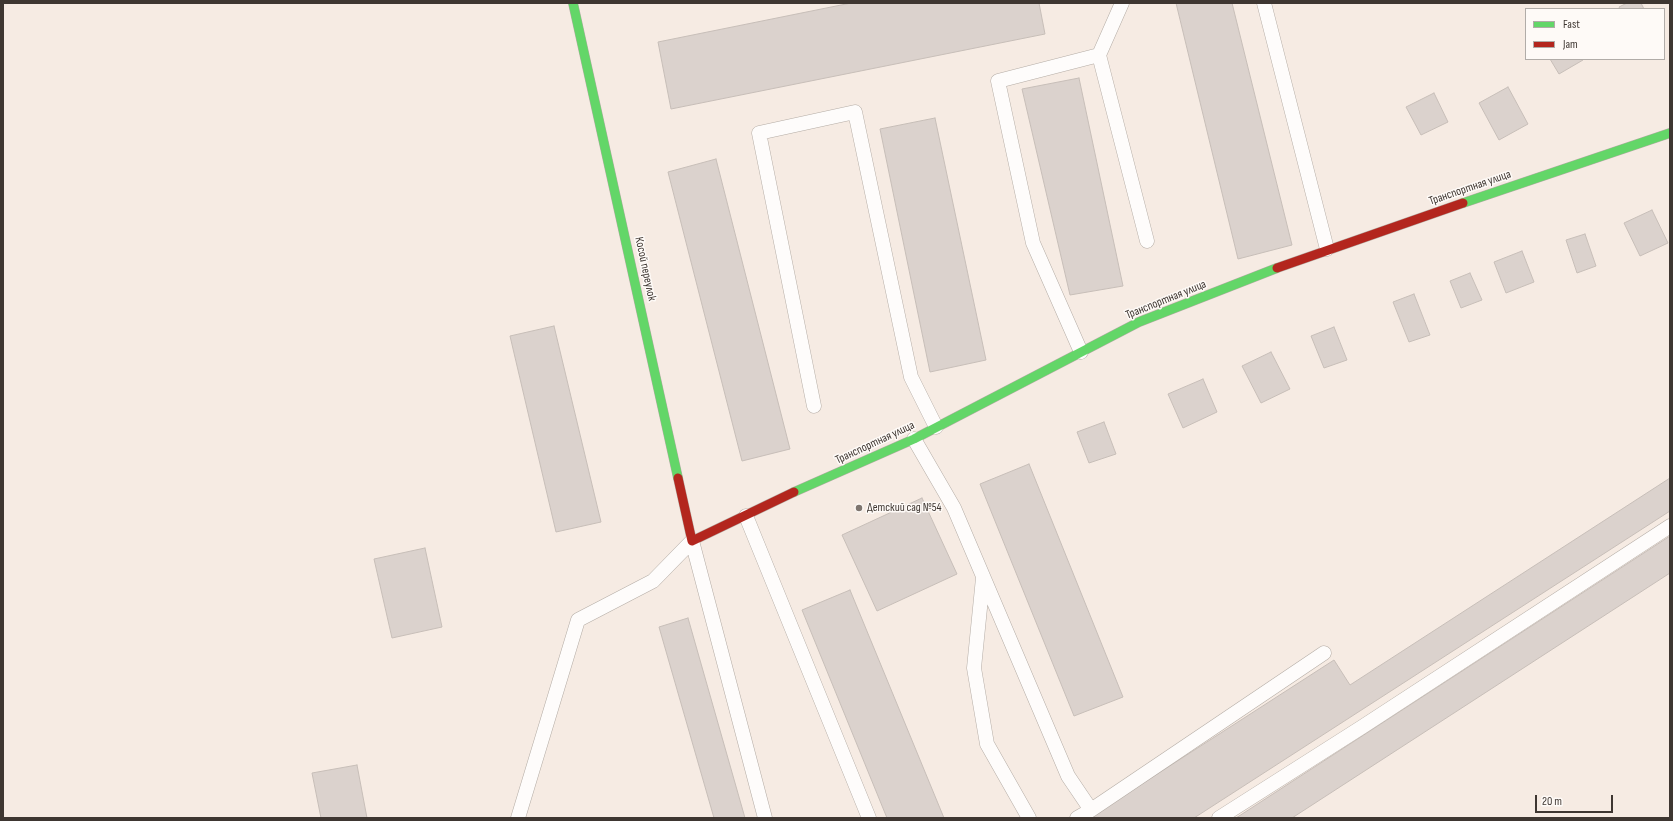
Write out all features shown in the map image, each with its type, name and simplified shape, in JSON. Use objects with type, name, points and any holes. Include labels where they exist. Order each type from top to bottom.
[{"type":"street","name":"Косой переулок","points":[[573,3],[692,541]]},
{"type":"street","name":"Транспортная улица","points":[[692,541],[914,438],[1139,322],[1327,249],[1670,133]]},
{"type":"lane","points":[[1122,3],[1099,55],[1147,241]]},
{"type":"lane","points":[[1264,3],[1327,249]]},
{"type":"lane","points":[[1081,352],[1033,243],[998,81],[1099,55]]},
{"type":"lane","points":[[814,406],[759,133],[855,112],[911,377],[936,427]]},
{"type":"lane","points":[[914,438],[954,508],[1068,776],[1091,810]]},
{"type":"lane","points":[[746,516],[869,818]]},
{"type":"lane","points":[[1219,818],[1362,727],[1670,526]]},
{"type":"lane","points":[[518,818],[578,620],[652,581],[692,541]]},
{"type":"lane","points":[[692,541],[765,818]]},
{"type":"lane","points":[[984,576],[974,668],[987,744],[1029,818]]},
{"type":"lane","points":[[1077,818],[1324,654]]},
{"type":"building","points":[[851,3],[1039,3],[1045,34],[671,109],[658,42]]},
{"type":"building","points":[[1176,3],[1232,3],[1292,245],[1238,259]]},
{"type":"building","points":[[1627,3],[1641,3],[1644,8],[1620,8]]},
{"type":"building","points":[[1551,60],[1583,60],[1559,74]]},
{"type":"building","points":[[1079,78],[1123,286],[1070,295],[1022,89]]},
{"type":"building","points":[[1508,87],[1528,124],[1499,140],[1479,103]]},
{"type":"building","points":[[1434,93],[1448,122],[1421,135],[1406,107]]},
{"type":"building","points":[[935,118],[986,360],[930,372],[880,129]]},
{"type":"building","points":[[716,159],[790,449],[742,461],[668,172]]},
{"type":"building","points":[[1652,210],[1668,243],[1640,256],[1624,223]]},
{"type":"building","points":[[1585,234],[1596,266],[1577,273],[1566,240]]},
{"type":"building","points":[[1522,251],[1534,282],[1506,293],[1494,262]]},
{"type":"building","points":[[1470,273],[1482,300],[1461,308],[1450,281]]},
{"type":"building","points":[[1414,294],[1430,335],[1409,342],[1393,302]]},
{"type":"building","points":[[554,326],[601,522],[556,532],[510,336]]},
{"type":"building","points":[[1334,327],[1347,360],[1324,368],[1311,336]]},
{"type":"building","points":[[1271,352],[1290,389],[1261,403],[1242,366]]},
{"type":"building","points":[[1203,379],[1217,412],[1183,428],[1168,394]]},
{"type":"building","points":[[1104,422],[1116,454],[1089,463],[1077,432]]},
{"type":"building","points":[[1029,464],[1123,697],[1074,716],[980,484]]},
{"type":"building","points":[[1670,478],[1670,511],[1194,818],[1089,818],[1334,660],[1350,685]]},
{"type":"building","points":[[922,498],[957,574],[877,611],[842,535]]},
{"type":"building","points":[[1670,536],[1670,573],[1292,818],[1236,818]]},
{"type":"building","points":[[425,548],[442,627],[392,638],[374,559]]},
{"type":"building","points":[[850,590],[944,818],[887,818],[802,610]]},
{"type":"building","points":[[688,618],[745,818],[714,818],[659,627]]},
{"type":"building","points":[[357,765],[367,818],[321,818],[312,773]]},
{"type":"traffic: fast","points":[[573,3],[678,478]]},
{"type":"traffic: fast","points":[[1463,203],[1670,133]]},
{"type":"traffic: fast","points":[[794,492],[914,439],[1139,322],[1277,268]]},
{"type":"traffic: jam","points":[[1277,268],[1463,203]]},
{"type":"traffic: jam","points":[[678,478],[692,541],[794,492]]},
{"type":"place","name":"Детский сад №54","points":[[859,508]]}]
